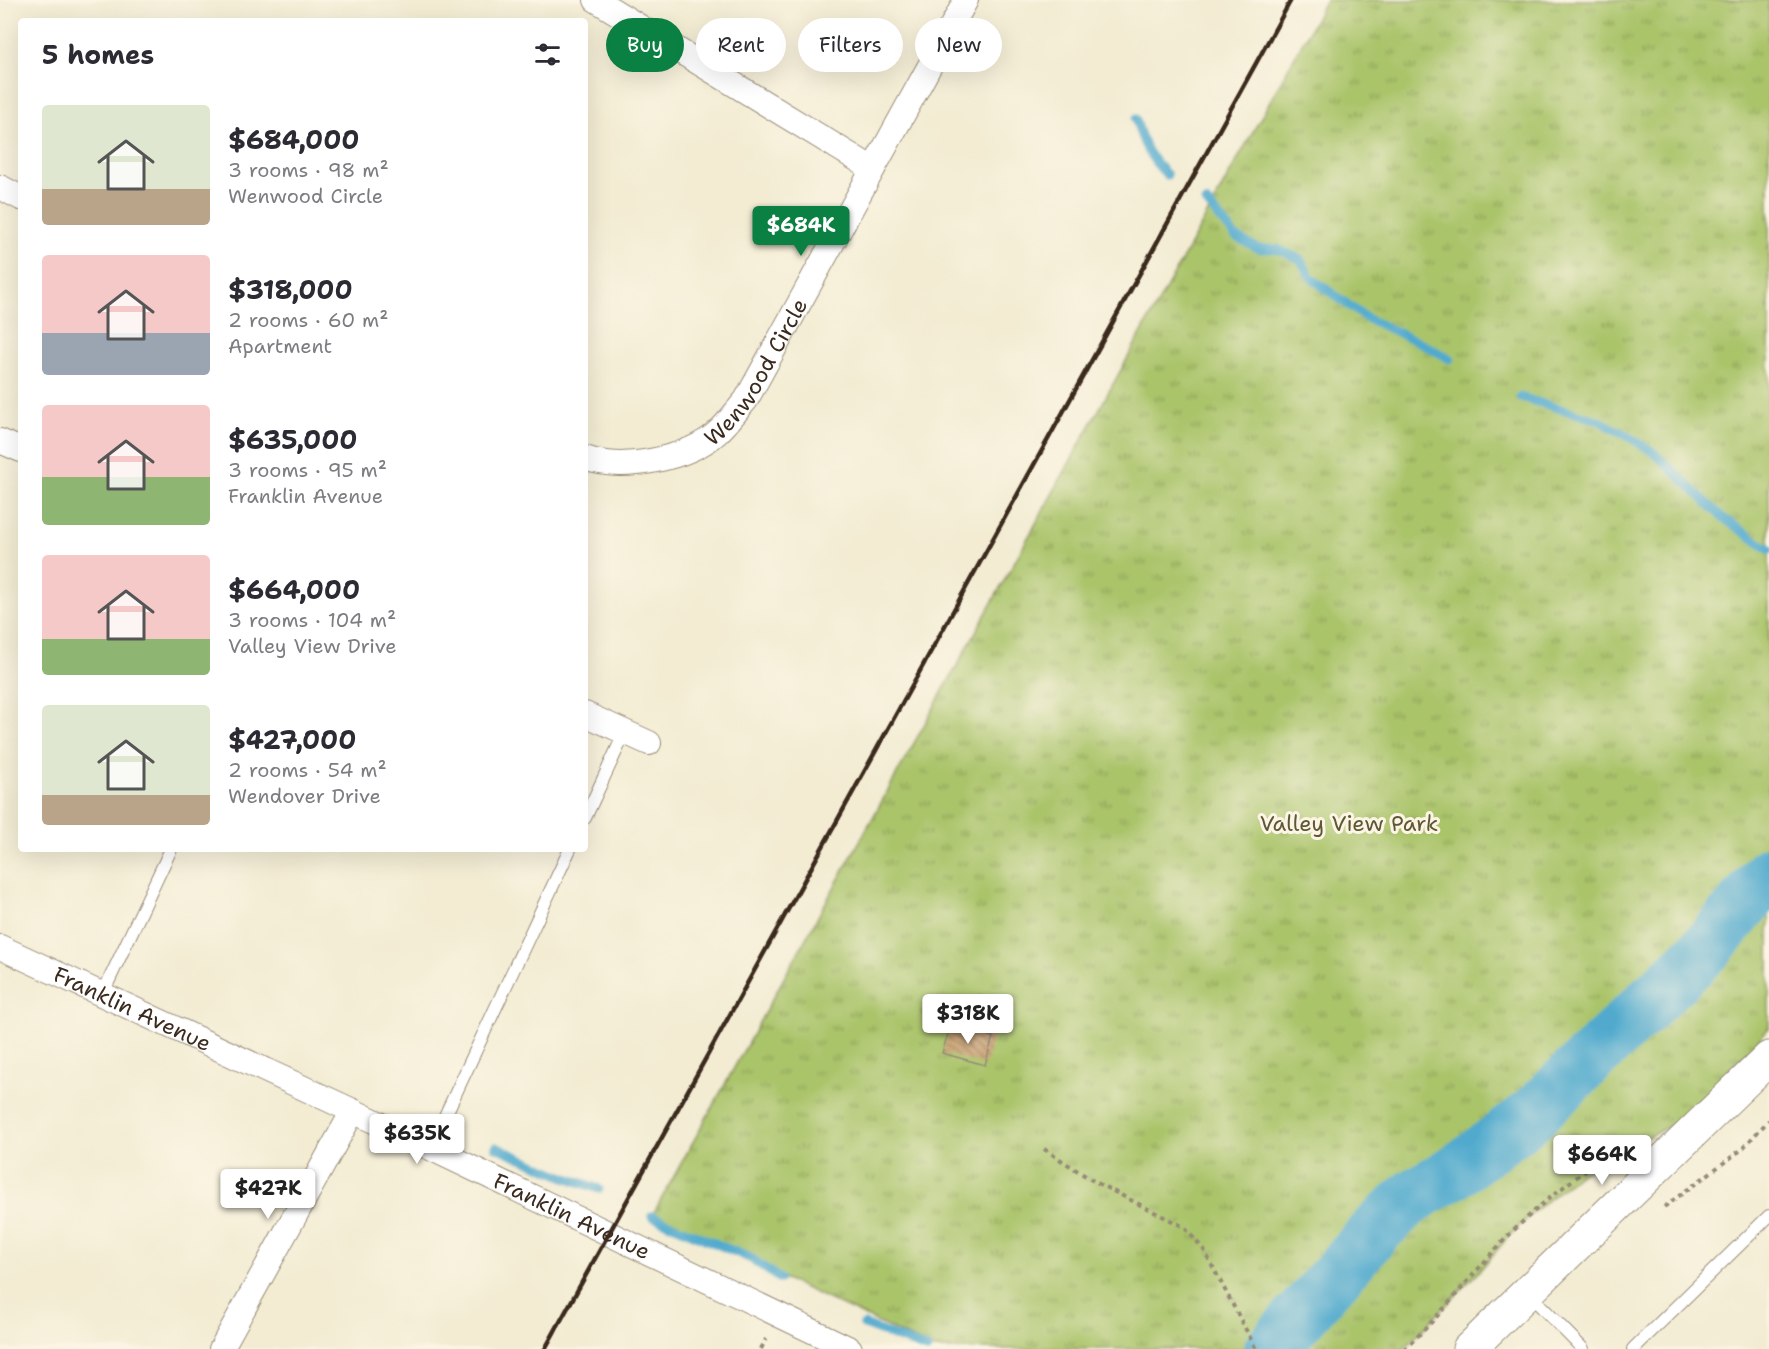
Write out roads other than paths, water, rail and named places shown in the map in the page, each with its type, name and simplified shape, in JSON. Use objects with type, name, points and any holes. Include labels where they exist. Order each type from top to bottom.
[{"type":"main road","points":[[1469,1349],[1769,1058]]},
{"type":"street","points":[[596,0],[873,169]]},
{"type":"street","name":"Wenwood Circle","points":[[588,459],[619,465],[674,457],[717,433],[746,400],[966,0]]},
{"type":"street","points":[[0,187],[18,196]]},
{"type":"street","points":[[0,441],[18,449]]},
{"type":"street","points":[[588,715],[649,743]]},
{"type":"street","name":"Franklin Avenue","points":[[1,950],[352,1111],[850,1349]]},
{"type":"street","points":[[221,1349],[352,1111]]},
{"type":"lane","points":[[588,812],[625,732]]},
{"type":"lane","points":[[102,995],[170,852]]},
{"type":"lane","points":[[430,1148],[569,852]]},
{"type":"lane","points":[[1634,1349],[1769,1216]]},
{"type":"lane","points":[[1528,1293],[1583,1349]]},
{"type":"waterway","points":[[1136,119],[1147,149],[1167,175]]},
{"type":"waterway","points":[[1206,202],[1236,237],[1259,249],[1277,249],[1300,259],[1311,278],[1366,318],[1450,359]]},
{"type":"waterway","points":[[1520,397],[1598,420],[1629,437],[1653,452],[1723,518],[1769,549]]},
{"type":"waterway","points":[[1271,1349],[1377,1229],[1412,1197],[1459,1169],[1526,1120],[1703,952],[1769,874]]},
{"type":"waterway","points":[[496,1147],[562,1176],[599,1189]]},
{"type":"waterway","points":[[652,1216],[752,1259],[780,1279]]},
{"type":"waterway","points":[[864,1325],[927,1349]]},
{"type":"railway","points":[[545,1349],[1291,0]]},
{"type":"park label","name":"Valley View Park","points":[[1349,823]]}]
